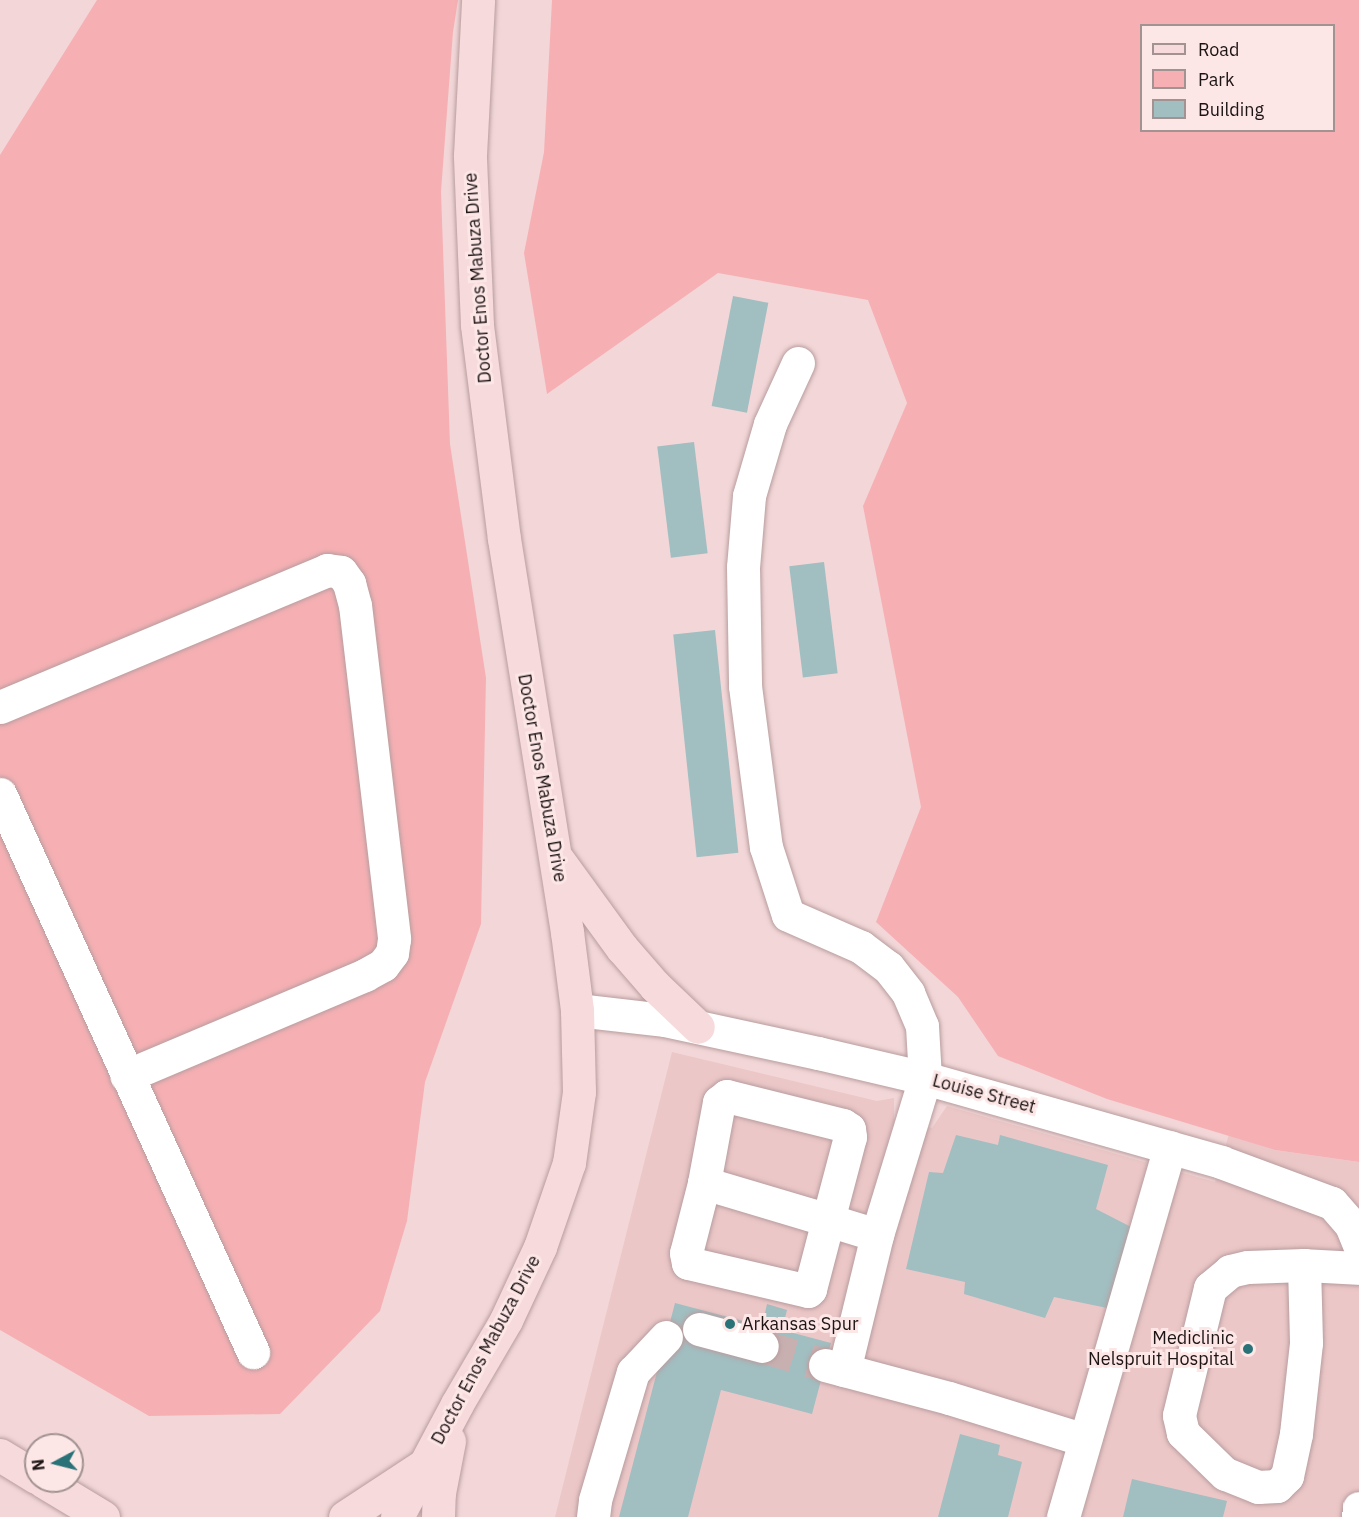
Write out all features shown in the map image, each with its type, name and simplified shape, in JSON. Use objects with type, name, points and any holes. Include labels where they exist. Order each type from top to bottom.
[{"type":"main road","name":"Doctor Enos Mabuza Drive","points":[[397,1517],[457,1404],[506,1320],[540,1247],[569,1163],[579,1092],[577,1010],[555,856],[504,540],[477,325],[471,155],[478,0]]},
{"type":"main road","points":[[555,856],[622,948],[655,986],[698,1027]]},
{"type":"main road","points":[[438,1517],[439,1493],[457,1404]]},
{"type":"main road","points":[[0,1455],[24,1470]]},
{"type":"main road","points":[[345,1517],[425,1464]]},
{"type":"main road","points":[[63,1493],[92,1510],[120,1517]]},
{"type":"street","points":[[798,363],[770,424],[748,496],[743,567],[745,686],[766,847],[788,915],[861,947],[888,967],[908,993],[922,1026],[925,1078],[834,1368],[1085,1440]]},
{"type":"street","points":[[0,707],[327,570],[341,573],[349,583],[355,605],[394,939],[392,954],[383,965],[365,975],[126,1076]]},
{"type":"street","points":[[0,794],[253,1352]]},
{"type":"street","name":"Louise Street","points":[[577,1010],[698,1027],[925,1078],[1170,1147],[1262,1176],[1332,1203],[1351,1225],[1359,1245]]},
{"type":"street","points":[[727,1096],[843,1125],[849,1129],[850,1137],[808,1291],[688,1263],[686,1253],[704,1183],[719,1102],[727,1096]]},
{"type":"street","points":[[1062,1517],[1170,1147]]},
{"type":"street","points":[[704,1183],[876,1235]]},
{"type":"street","points":[[1304,1265],[1306,1343],[1296,1434],[1287,1476],[1277,1486],[1258,1487],[1225,1474],[1183,1433],[1179,1415],[1210,1288],[1230,1271],[1248,1267],[1304,1265],[1359,1268]]},
{"type":"street","points":[[699,1329],[762,1346]]},
{"type":"street","points":[[593,1517],[595,1500],[633,1372],[666,1337]]},
{"type":"street","points":[[1358,1517],[1359,1508]]},
{"type":"shaded area","points":[[672,1052],[877,1101],[894,1098],[894,1119],[932,1128],[947,1106],[1215,1182],[1229,1134],[1275,1150],[1359,1162],[1359,1517],[555,1517]]},
{"type":"green space","points":[[97,0],[458,0],[453,32],[441,192],[450,444],[486,678],[481,924],[425,1082],[407,1221],[380,1311],[280,1414],[149,1416],[0,1330],[0,155]]},
{"type":"green space","points":[[552,0],[1359,0],[1359,1162],[1275,1150],[1107,1099],[998,1056],[958,997],[876,922],[921,807],[863,506],[907,403],[868,300],[718,273],[547,394],[524,253],[544,152]]},
{"type":"building","points":[[733,296],[768,303],[747,413],[712,406]]},
{"type":"building","points":[[694,442],[708,553],[671,558],[657,447]]},
{"type":"building","points":[[824,562],[838,673],[803,677],[789,566]]},
{"type":"building","points":[[715,630],[738,853],[697,857],[673,634]]},
{"type":"building","points":[[956,1135],[998,1145],[1000,1135],[1108,1165],[1096,1209],[1135,1229],[1112,1309],[1054,1297],[1045,1318],[964,1294],[965,1282],[906,1269],[929,1172],[943,1173]]},
{"type":"building","points":[[675,1303],[762,1326],[767,1304],[787,1310],[782,1330],[831,1343],[812,1414],[721,1390],[688,1517],[619,1517]]},
{"type":"building","points":[[960,1434],[1000,1445],[998,1455],[1022,1462],[1008,1517],[938,1517]]},
{"type":"building","points":[[1132,1479],[1227,1501],[1223,1517],[1123,1517]]},
{"type":"tunnel","points":[[762,1346],[825,1365]]},
{"type":"place","name":"Arkansas Spur","points":[[730,1324]]},
{"type":"place","name":"Mediclinic Nelspruit Hospital","points":[[1248,1349]]}]
